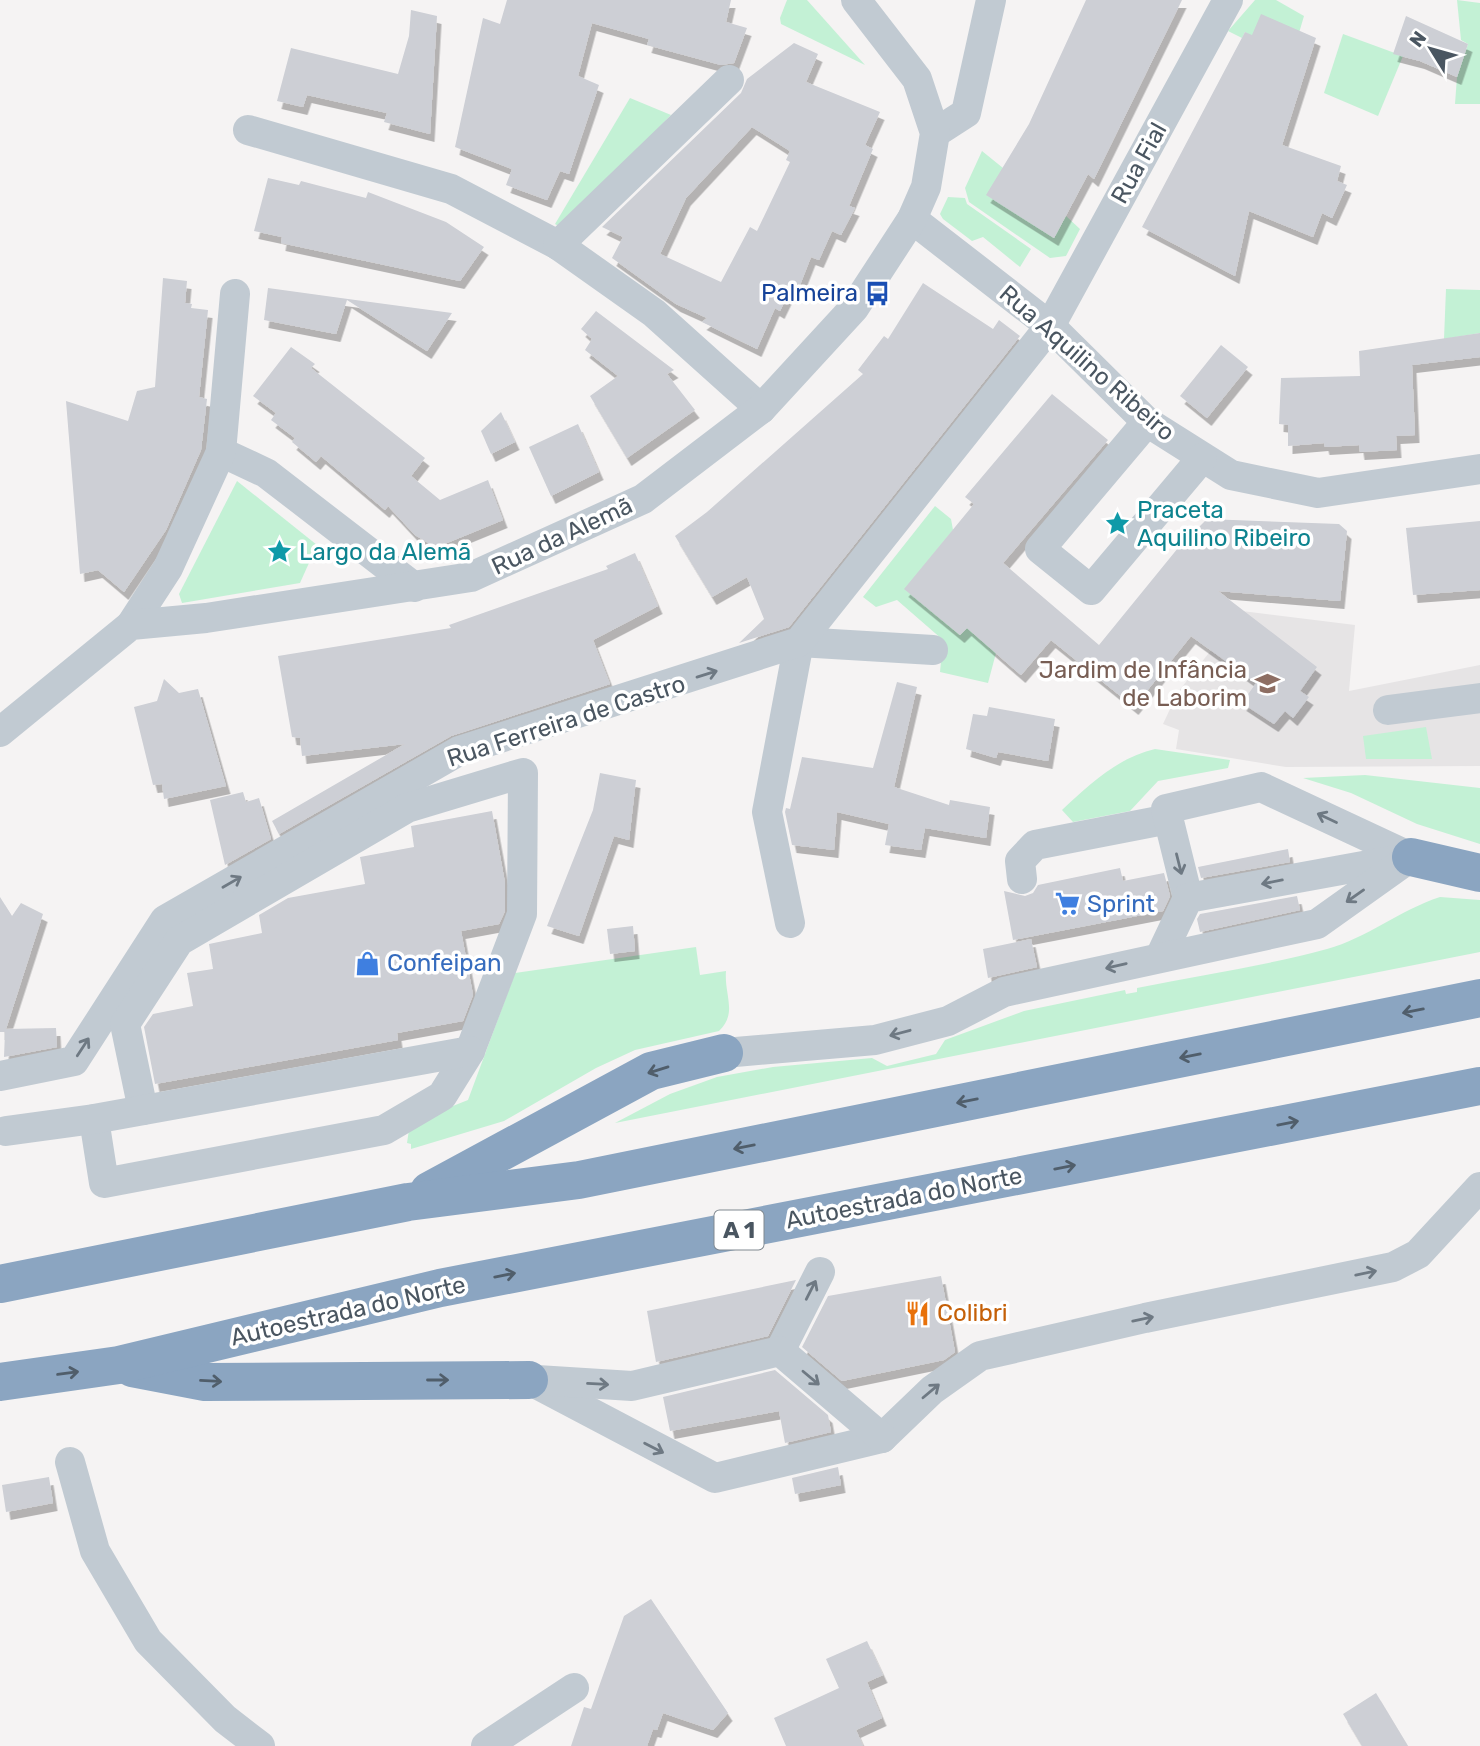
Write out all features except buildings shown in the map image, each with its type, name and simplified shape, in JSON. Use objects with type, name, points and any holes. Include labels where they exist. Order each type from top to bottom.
[{"type":"highway","points":[[1411,857],[1480,873]]},
{"type":"highway","points":[[0,1284],[408,1202],[579,1180],[1480,998]]},
{"type":"highway","points":[[408,1202],[651,1071],[724,1053]]},
{"type":"highway","name":"Autoestrada do Norte","points":[[0,1382],[119,1365],[440,1288],[1480,1086]]},
{"type":"highway","points":[[119,1365],[205,1382],[530,1380]]},
{"type":"street","name":"Rua da Alemã","points":[[131,625],[206,618],[471,577],[643,499],[761,409],[854,308],[912,219],[926,187],[935,133],[917,79],[856,0]]},
{"type":"street","points":[[935,133],[967,113],[991,0]]},
{"type":"street","name":"Rua Fial","points":[[1050,326],[1228,0]]},
{"type":"street","points":[[558,245],[729,80]]},
{"type":"street","points":[[248,130],[451,189],[558,245],[654,313],[761,409]]},
{"type":"street","name":"Rua Aquilino Ribeiro","points":[[912,219],[1050,326],[1147,422],[1231,475],[1318,493],[1480,469]]},
{"type":"street","points":[[0,732],[131,625],[168,568],[221,452],[235,294]]},
{"type":"street","points":[[790,923],[767,812],[799,642],[1050,326]]},
{"type":"street","points":[[1147,422],[1040,549],[1091,590],[1202,458]]},
{"type":"street","points":[[221,452],[266,473],[414,587]]},
{"type":"street","points":[[799,642],[933,650]]},
{"type":"street","name":"Rua Ferreira de Castro","points":[[0,1076],[74,1061],[165,920],[459,751],[799,642]]},
{"type":"street","points":[[1388,710],[1480,698]]},
{"type":"street","points":[[94,1119],[104,1182],[384,1130],[442,1096],[470,1051],[522,914],[523,773],[407,808],[180,941],[125,1024],[143,1110]]},
{"type":"street","points":[[1161,955],[1188,898],[1166,809],[1261,787],[1411,857]]},
{"type":"street","points":[[1022,879],[1020,861],[1035,845],[1169,819]]},
{"type":"street","points":[[1188,898],[1411,857]]},
{"type":"street","points":[[724,1053],[875,1040],[948,1021],[1004,992],[1161,955],[1317,923],[1411,857]]},
{"type":"street","points":[[6,1131],[94,1119],[470,1051]]},
{"type":"street","points":[[530,1380],[715,1478],[882,1438],[932,1390],[980,1356],[1145,1318],[1394,1267],[1418,1254],[1480,1186]]},
{"type":"street","points":[[530,1380],[632,1386],[779,1351],[820,1272]]},
{"type":"street","points":[[779,1351],[882,1438]]},
{"type":"street","points":[[70,1462],[95,1551],[148,1641],[225,1719],[260,1746]]},
{"type":"street","points":[[486,1746],[574,1688]]},
{"type":"shaded area","name":"Jardim de Infância de Laborim","points":[[1242,611],[1355,625],[1349,691],[1480,665],[1480,766],[1286,767],[1176,749],[1179,730],[1163,724],[1178,692]]},
{"type":"green space","points":[[787,0],[807,0],[865,65],[781,24],[780,18]]},
{"type":"green space","points":[[1255,0],[1276,0],[1304,16],[1291,60],[1245,32],[1242,38],[1228,31]]},
{"type":"green space","points":[[1457,0],[1480,3],[1480,104],[1455,104],[1457,77],[1468,44],[1461,40]]},
{"type":"green space","points":[[1343,34],[1403,56],[1378,116],[1324,93]]},
{"type":"green space","points":[[630,98],[671,115],[562,228],[555,224]]},
{"type":"green space","points":[[982,151],[1003,168],[987,195],[1054,238],[1066,216],[1080,229],[1066,256],[1050,258],[969,202],[965,188]]},
{"type":"green space","points":[[948,197],[965,198],[967,204],[1031,249],[1020,267],[983,237],[972,241],[943,219],[940,214]]},
{"type":"green space","points":[[1446,289],[1480,290],[1480,333],[1444,339]]},
{"type":"green space","points":[[237,481],[317,545],[300,583],[182,603],[179,594]]},
{"type":"green space","points":[[935,506],[951,519],[953,530],[905,589],[960,635],[967,628],[996,653],[988,683],[940,672],[943,640],[897,600],[876,607],[863,597]]},
{"type":"green space","points":[[1426,727],[1432,759],[1366,759],[1363,736]]},
{"type":"green space","points":[[1155,749],[1230,760],[1228,768],[1158,781],[1130,811],[1073,822],[1062,810],[1116,765]]},
{"type":"green space","points":[[1365,775],[1480,788],[1480,844],[1417,824],[1351,793],[1303,778]]},
{"type":"green space","points":[[1440,897],[1480,900],[1480,952],[615,1123],[670,1094],[717,1077],[773,1067],[872,1058],[887,1066],[936,1054],[945,1040],[1024,1011],[1125,990],[1126,994],[1137,992],[1137,988],[1327,949],[1356,938]]},
{"type":"green space","points":[[696,947],[700,975],[726,971],[729,1010],[725,1024],[719,1031],[635,1050],[596,1068],[504,1121],[411,1149],[411,1144],[407,1143],[410,1123],[468,1100],[515,973]]},
{"type":"place","name":"Palmeira","points":[[878,293]]},
{"type":"place","name":"Praceta Aquilino Ribeiro","points":[[1117,524]]},
{"type":"place","name":"Largo da Alemã","points":[[279,552]]},
{"type":"place","name":"Jardim de Infância de Laborim","points":[[1267,684]]},
{"type":"place","name":"Sprint","points":[[1067,904]]},
{"type":"place","name":"Confeipan","points":[[367,963]]},
{"type":"place","name":"Colibri","points":[[917,1313]]}]
